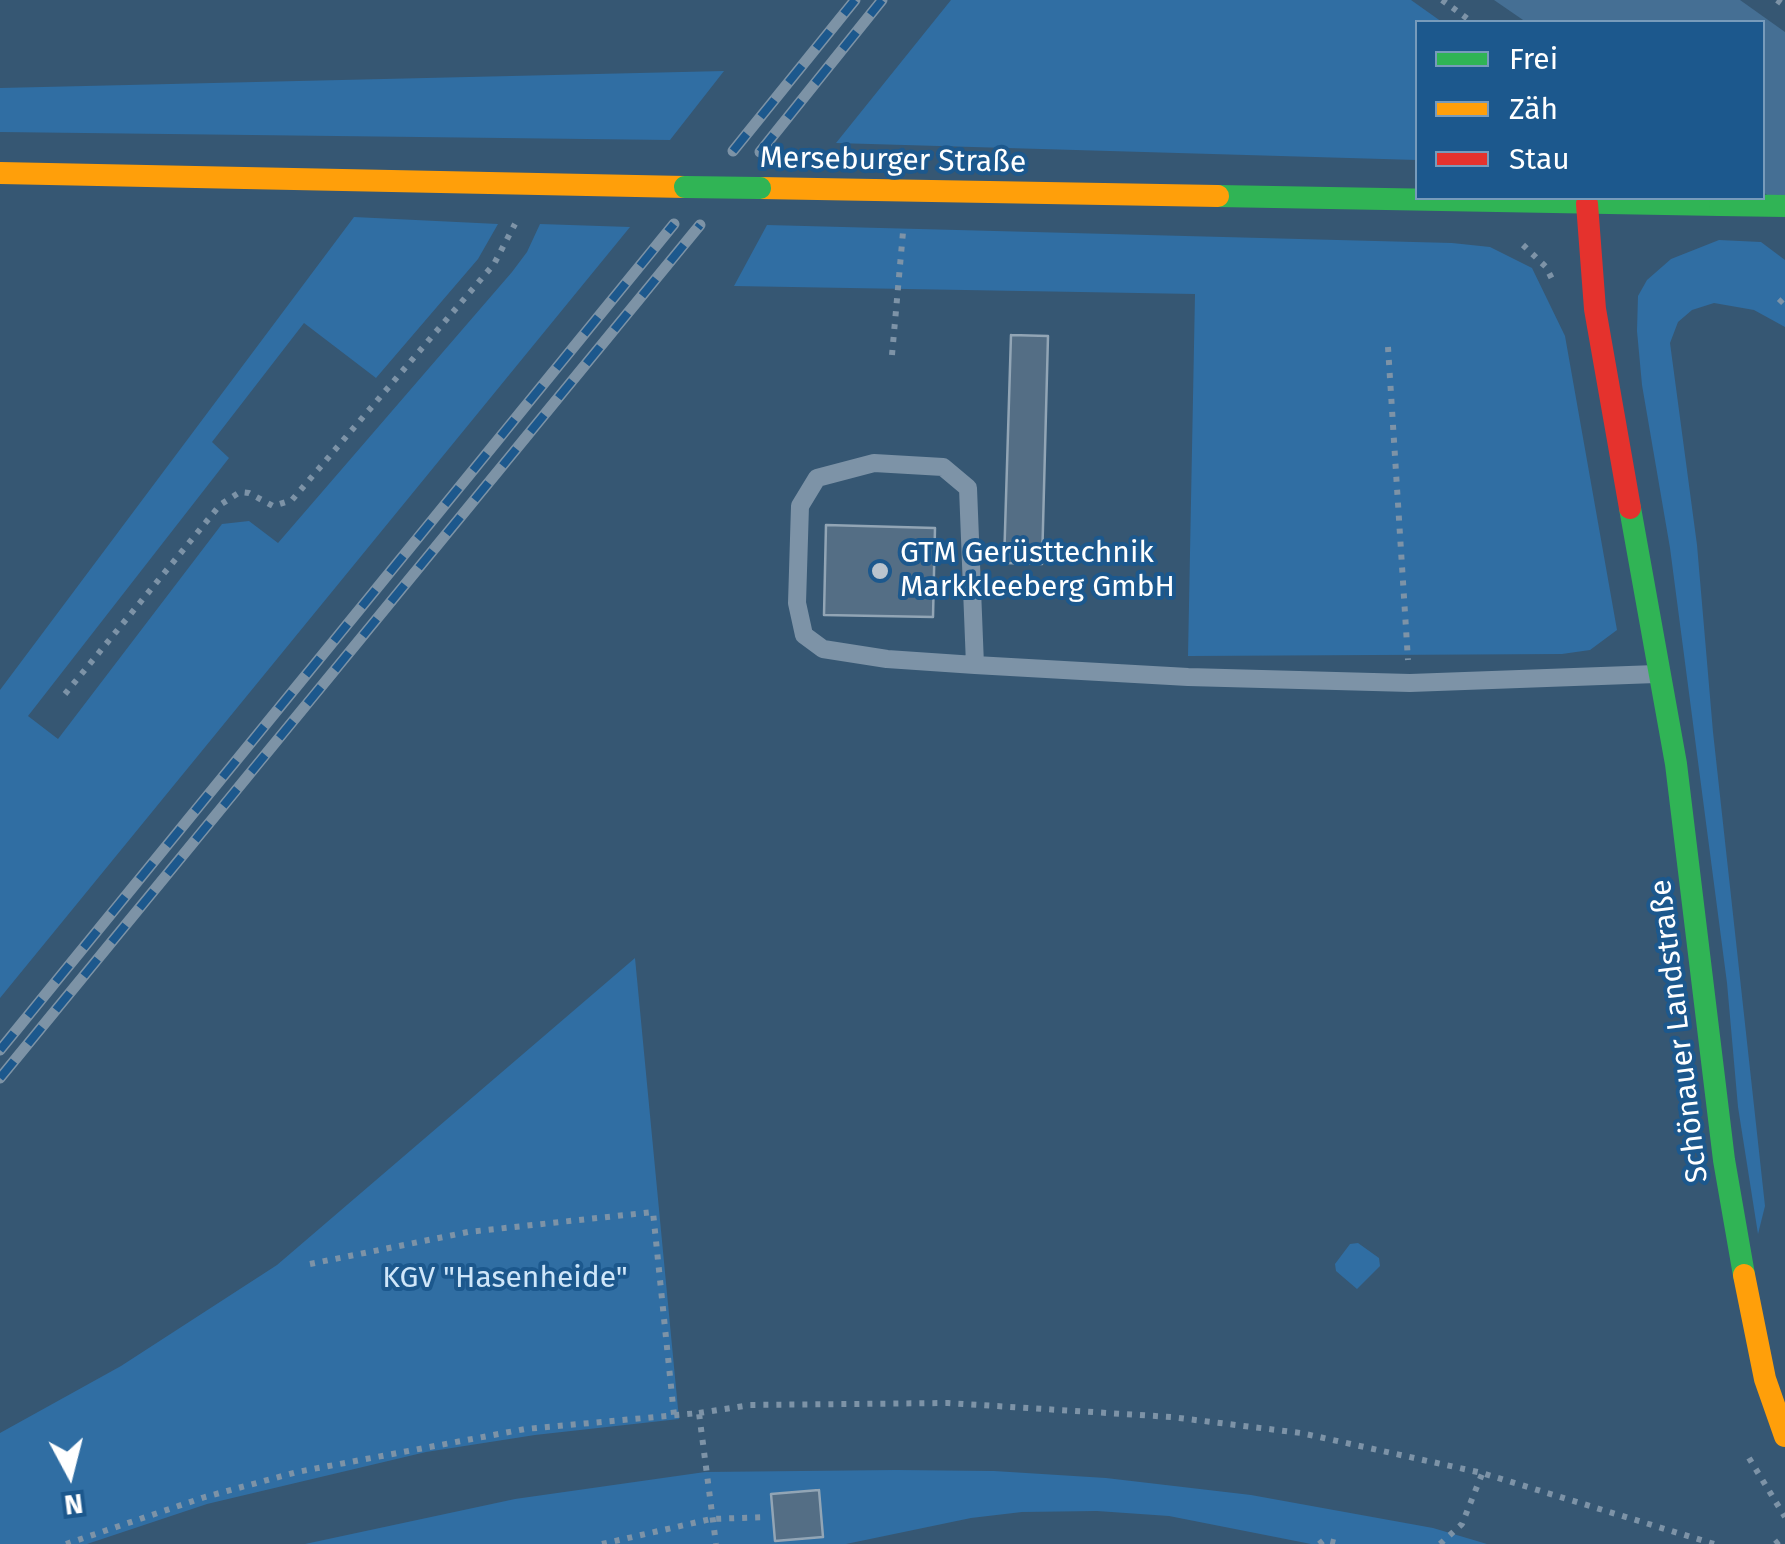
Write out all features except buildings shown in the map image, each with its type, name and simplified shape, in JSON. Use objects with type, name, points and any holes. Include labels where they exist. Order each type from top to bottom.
[{"type":"main road","name":"Merseburger Straße","points":[[0,174],[1785,206]]},
{"type":"main road","name":"Schönauer Landstraße","points":[[1587,204],[1595,309],[1662,674],[1692,876],[1724,1160],[1752,1322],[1765,1378],[1785,1436]]},
{"type":"lane","points":[[975,665],[968,488],[942,467],[874,463],[816,478],[800,506],[797,604],[804,636],[823,649],[887,659],[975,665],[1182,677],[1410,683],[1662,674]]},
{"type":"path","points":[[1442,0],[1469,20]]},
{"type":"path","points":[[1777,0],[1785,6]]},
{"type":"path","points":[[65,694],[220,505],[240,492],[274,506],[292,500],[494,264],[515,224],[522,184]]},
{"type":"path","points":[[892,355],[904,221]]},
{"type":"path","points":[[1388,347],[1410,683]]},
{"type":"path","points":[[310,1264],[468,1232],[653,1212],[674,1415]]},
{"type":"path","points":[[66,1544],[205,1497],[297,1472],[506,1432],[699,1414],[750,1405],[948,1403],[1171,1417],[1300,1433],[1482,1473],[1714,1544]]},
{"type":"path","points":[[699,1414],[716,1544]]},
{"type":"path","points":[[1440,1544],[1462,1524],[1482,1473]]},
{"type":"path","points":[[602,1544],[711,1519],[768,1517]]},
{"type":"path","points":[[1775,1544],[1785,1536]]},
{"type":"path","points":[[1319,1544],[1324,1540],[1341,1544]]},
{"type":"green space","points":[[951,0],[1411,0],[1439,20],[1415,20],[1415,160],[836,143]]},
{"type":"green space","points":[[724,71],[670,140],[0,132],[0,88]]},
{"type":"green space","points":[[354,217],[498,224],[478,259],[376,378],[304,323],[212,442],[229,458],[28,716],[58,739],[222,524],[249,521],[278,543],[512,272],[540,224],[630,227],[0,998],[0,690]]},
{"type":"green space","points":[[767,225],[1490,247],[1532,268],[1565,336],[1617,630],[1590,650],[1562,654],[1188,656],[1195,294],[734,286]]},
{"type":"green space","points":[[1719,240],[1761,242],[1785,260],[1785,327],[1754,310],[1714,303],[1692,310],[1678,322],[1670,343],[1697,545],[1713,732],[1765,1206],[1758,1234],[1738,1107],[1727,983],[1670,548],[1642,385],[1637,331],[1638,296],[1647,280],[1671,259]]},
{"type":"green space","name":"KGV \"Hasenheide\"","points":[[635,958],[679,1419],[426,1452],[207,1504],[87,1544],[0,1544],[0,1433],[121,1366],[277,1265]]},
{"type":"green space","points":[[1358,1243],[1379,1258],[1380,1266],[1357,1289],[1336,1271],[1335,1264],[1350,1244]]},
{"type":"green space","points":[[896,1470],[1106,1478],[1251,1495],[1433,1528],[1487,1544],[1311,1544],[1169,1516],[1097,1511],[1022,1512],[971,1518],[846,1544],[305,1544],[515,1499],[705,1472]]},
{"type":"shaded area","points":[[1494,0],[1740,0],[1785,32],[1785,208],[1765,193],[1765,20],[1523,20]]},
{"type":"railway","points":[[733,151],[855,0]]},
{"type":"railway","points":[[760,152],[882,0]]},
{"type":"railway","points":[[0,1050],[674,224]]},
{"type":"railway","points":[[0,1078],[700,225]]},
{"type":"traffic: fast","points":[[685,187],[760,188]]},
{"type":"traffic: fast","points":[[1218,196],[1415,200]]},
{"type":"traffic: fast","points":[[1441,200],[1720,205]]},
{"type":"traffic: fast","points":[[1720,205],[1785,206]]},
{"type":"traffic: fast","points":[[1630,508],[1676,764],[1724,1160],[1744,1275]]},
{"type":"traffic: slow","points":[[0,173],[685,187]]},
{"type":"traffic: slow","points":[[760,188],[1218,196]]},
{"type":"traffic: slow","points":[[1744,1275],[1765,1379],[1785,1436]]},
{"type":"traffic: jam","points":[[1587,204],[1595,309],[1630,508]]},
{"type":"place","name":"GTM Gerüsttechnik Markkleeberg GmbH","points":[[880,571]]}]
